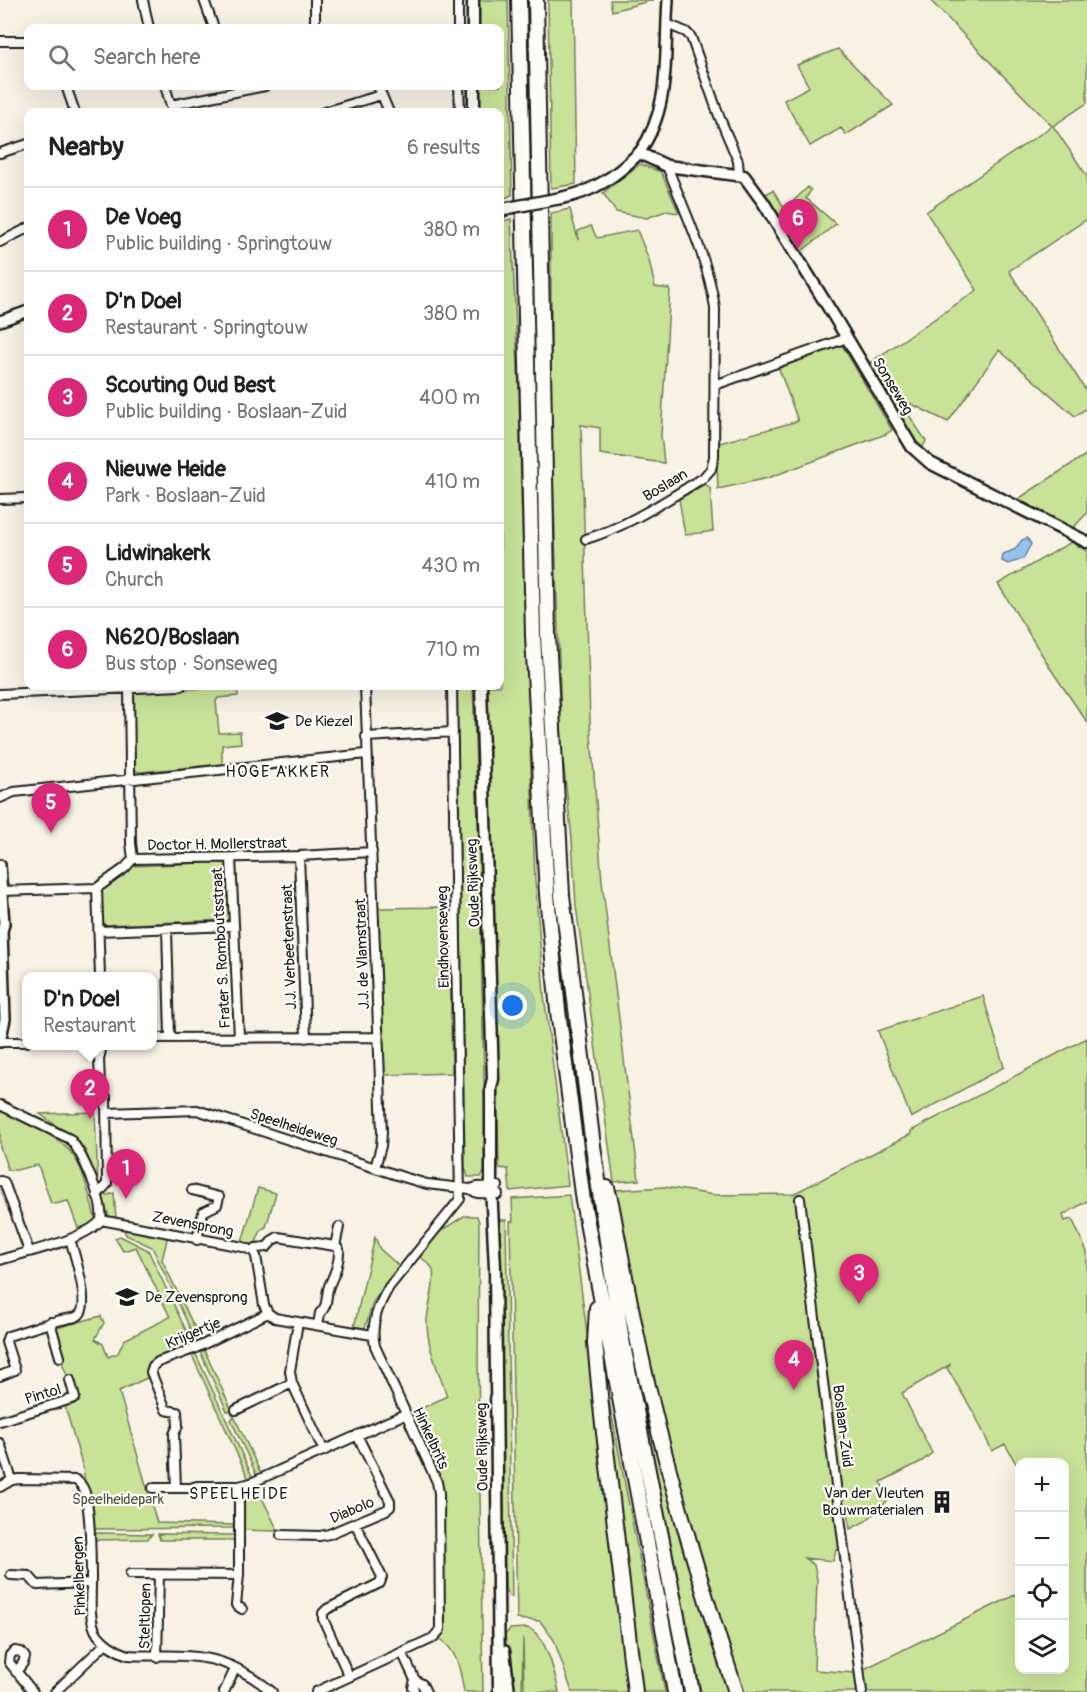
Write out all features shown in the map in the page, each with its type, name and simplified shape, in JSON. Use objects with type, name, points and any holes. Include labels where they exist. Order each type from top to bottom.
[{"type":"highway","points":[[519,0],[533,636],[547,895],[571,1118],[598,1288],[675,1692]]},
{"type":"highway","points":[[536,0],[548,636],[562,895],[593,1146],[621,1335],[692,1692]]},
{"type":"highway","points":[[593,1146],[611,1203],[636,1334],[665,1455],[706,1601],[736,1692]]},
{"type":"highway","points":[[598,1288],[595,1343],[635,1692]]},
{"type":"main road","points":[[473,0],[473,24]]},
{"type":"main road","points":[[474,90],[474,108]]},
{"type":"main road","points":[[504,209],[582,193],[605,183],[623,170],[639,153],[667,166],[739,174]]},
{"type":"main road","name":"Sonseweg","points":[[739,174],[748,179],[912,447],[920,456],[1087,542]]},
{"type":"main road","name":"Oude Rijksweg","points":[[481,690],[495,1087],[494,1190],[499,1237],[495,1268],[499,1692]]},
{"type":"main road","name":"Oude Rijksweg","points":[[499,1625],[510,1692]]},
{"type":"street","points":[[143,0],[148,24]]},
{"type":"street","points":[[204,0],[213,24]]},
{"type":"street","points":[[315,0],[315,24]]},
{"type":"street","points":[[458,0],[458,24]]},
{"type":"street","points":[[639,153],[655,127],[662,102],[668,0]]},
{"type":"street","name":"Sonseweg","points":[[667,24],[686,32],[691,37],[719,116],[738,161],[739,174]]},
{"type":"street","points":[[0,41],[24,41]]},
{"type":"street","points":[[67,90],[74,108]]},
{"type":"street","points":[[166,90],[172,108]]},
{"type":"street","points":[[175,108],[233,90]]},
{"type":"street","points":[[379,90],[387,108]]},
{"type":"street","points":[[459,90],[460,108]]},
{"type":"street","points":[[337,108],[381,95]]},
{"type":"street","points":[[0,153],[24,145]]},
{"type":"street","name":"Boslaan","points":[[586,539],[608,532],[643,514],[703,478],[711,470],[714,457],[715,308],[713,293],[667,166]]},
{"type":"street","points":[[0,242],[24,230]]},
{"type":"street","points":[[0,321],[24,312]]},
{"type":"street","points":[[714,385],[847,338]]},
{"type":"street","points":[[0,499],[24,498]]},
{"type":"street","points":[[0,694],[43,690]]},
{"type":"street","points":[[129,690],[133,859]]},
{"type":"street","name":"J.J. de Vlamstraat","points":[[365,690],[382,1133],[375,1168]]},
{"type":"street","name":"Eindhovenseweg","points":[[452,690],[461,1188]]},
{"type":"street","points":[[366,737],[453,732]]},
{"type":"street","points":[[0,798],[14,792],[366,754]]},
{"type":"street","name":"Doctor H. Mollerstraat","points":[[97,888],[125,868],[133,859],[231,858],[372,852]]},
{"type":"street","name":"J.J. Verbeetenstraat","points":[[299,856],[306,1038]]},
{"type":"street","name":"Frater S. Romboutsstraat","points":[[231,858],[239,1037]]},
{"type":"street","points":[[0,865],[0,907],[4,924],[1,928],[5,1019],[0,1042],[22,1042]]},
{"type":"street","points":[[1,891],[97,888],[100,972]]},
{"type":"street","points":[[98,931],[233,926]]},
{"type":"street","points":[[167,929],[170,1037]]},
{"type":"street","points":[[157,1038],[379,1037]]},
{"type":"street","points":[[97,1195],[107,1184],[107,1113],[106,1097],[100,1085],[101,1050]]},
{"type":"street","points":[[0,1105],[70,1139],[78,1148],[102,1214],[96,1227],[70,1239],[0,1260]]},
{"type":"street","name":"Speelheideweg","points":[[107,1113],[197,1110],[427,1184],[494,1190]]},
{"type":"street","points":[[0,1181],[3,1182],[29,1251]]},
{"type":"street","points":[[318,1326],[320,1313],[326,1308],[339,1249],[334,1246],[278,1237],[273,1239],[267,1247],[256,1248],[253,1251],[256,1256],[267,1313],[275,1318],[318,1326],[372,1335],[374,1320],[385,1293],[460,1199],[461,1188]]},
{"type":"street","points":[[192,1190],[219,1197],[217,1205],[203,1212],[197,1240]]},
{"type":"street","name":"Boslaan-Zuid","points":[[800,1199],[862,1692]]},
{"type":"street","name":"Zevensprong","points":[[101,1220],[243,1247],[253,1251]]},
{"type":"street","points":[[334,1246],[339,1227]]},
{"type":"street","points":[[0,1376],[15,1370],[6,1342],[8,1336],[81,1314],[84,1307],[81,1289],[82,1276],[70,1239]]},
{"type":"street","name":"Krijgertje","points":[[177,1488],[174,1434],[178,1426],[177,1412],[166,1410],[151,1372],[153,1366],[196,1348],[267,1313]]},
{"type":"street","points":[[50,1322],[60,1357]]},
{"type":"street","points":[[298,1322],[290,1371],[292,1383],[324,1451]]},
{"type":"street","name":"Hinkelbrits","points":[[316,1692],[433,1638],[438,1634],[440,1625],[437,1482],[372,1335]]},
{"type":"street","name":"Pintol","points":[[0,1421],[75,1398],[70,1380]]},
{"type":"street","points":[[237,1410],[292,1383]]},
{"type":"street","points":[[153,1488],[239,1486],[257,1481],[405,1414]]},
{"type":"street","name":"Diabolo","points":[[281,1535],[320,1536],[329,1534],[390,1507],[390,1501],[357,1435]]},
{"type":"street","points":[[0,1443],[12,1480],[0,1487]]},
{"type":"street","name":"Pinkelbergen","points":[[12,1480],[75,1480],[85,1491],[91,1530],[91,1614],[96,1631],[106,1643]]},
{"type":"street","points":[[239,1486],[239,1575],[236,1605],[242,1609]]},
{"type":"street","points":[[349,1676],[323,1619],[323,1614],[327,1609],[380,1582],[382,1576],[355,1523]]},
{"type":"street","name":"Steltlopen","points":[[130,1574],[239,1575]]},
{"type":"street","points":[[11,1575],[28,1576],[37,1585],[91,1583]]},
{"type":"street","name":"Steltlopen","points":[[157,1657],[159,1575]]},
{"type":"street","points":[[55,1692],[106,1643],[118,1652],[128,1655],[206,1658],[235,1669],[272,1692]]},
{"type":"street","points":[[402,1652],[415,1680],[422,1684],[426,1692]]},
{"type":"street","points":[[224,1692],[235,1669]]},
{"type":"street","points":[[16,1672],[33,1692]]},
{"type":"street","points":[[415,1680],[413,1688],[415,1692]]},
{"type":"green space","points":[[477,0],[508,0],[512,195],[504,198],[504,108],[479,108],[479,90],[504,90],[504,24],[477,24]]},
{"type":"green space","points":[[548,0],[573,0],[576,184],[551,188]]},
{"type":"green space","points":[[610,0],[653,0],[612,11]]},
{"type":"green space","points":[[930,0],[1087,0],[1087,103],[1053,126],[1087,176],[1087,219],[1009,271],[1087,392],[1087,408],[1075,416],[999,350],[948,422],[897,397],[926,441],[921,450],[868,364],[977,290],[926,212],[1052,126]]},
{"type":"green space","points":[[838,49],[893,105],[846,135],[841,128],[810,146],[784,100],[809,87],[797,65]]},
{"type":"green space","points":[[640,164],[661,172],[679,213],[666,211],[647,218],[616,212],[603,193]]},
{"type":"green space","points":[[808,187],[811,190],[806,198],[836,224],[801,252],[766,194],[773,190],[785,209]]},
{"type":"green space","points":[[570,209],[578,240],[578,231],[591,226],[597,238],[637,230],[649,260],[655,287],[670,289],[661,435],[664,463],[600,454],[600,428],[581,425],[590,721],[602,882],[639,1180],[614,1182],[576,906],[572,839],[562,751],[551,411],[551,213]]},
{"type":"green space","points":[[511,219],[535,880],[544,995],[568,1185],[510,1191],[508,1169],[499,1168],[492,855],[485,690],[504,690],[504,221]]},
{"type":"green space","points":[[842,345],[892,430],[768,478],[718,489],[716,444],[798,421],[778,366]]},
{"type":"green space","points":[[1087,454],[1087,513],[1073,528],[1018,499]]},
{"type":"green space","points":[[705,484],[710,488],[713,531],[685,535],[679,499]]},
{"type":"green space","points":[[1071,542],[1087,551],[1087,722],[998,584]]},
{"type":"green space","points":[[237,690],[238,696],[218,698],[216,701],[219,733],[240,732],[241,743],[222,745],[222,764],[135,771],[133,693]]},
{"type":"green space","points":[[457,690],[473,690],[486,1170],[481,1177],[468,1177],[465,1167]]},
{"type":"green space","points":[[227,863],[229,919],[104,925],[102,923],[101,891],[133,866]]},
{"type":"green space","points":[[449,907],[452,1073],[385,1075],[378,908]]},
{"type":"green space","points":[[983,996],[1004,1067],[911,1118],[878,1031]]},
{"type":"green space","points":[[1087,1038],[1087,1201],[1063,1215],[1065,1221],[1071,1219],[1073,1221],[1087,1252],[1087,1692],[742,1692],[722,1630],[685,1506],[653,1380],[615,1190],[665,1187],[714,1195],[793,1194],[911,1134],[911,1131]],"holes":[[[951,1364],[947,1368],[975,1415],[992,1451],[1005,1444],[1015,1462],[1015,1458],[1069,1458],[1069,1674],[1015,1674],[1015,1595],[856,1673],[814,1670],[817,1579],[814,1565],[804,1558],[833,1561],[836,1550],[840,1550],[839,1536],[847,1504],[850,1529],[866,1521],[887,1501],[881,1482],[922,1461],[932,1453],[902,1393]]]},
{"type":"green space","points":[[0,1110],[52,1136],[75,1158],[85,1180],[96,1221],[94,1224],[78,1228],[68,1201],[51,1203],[38,1165],[8,1170],[0,1147]]},
{"type":"green space","points":[[95,1112],[98,1185],[85,1150],[78,1141],[40,1114]]},
{"type":"green space","points":[[258,1188],[276,1193],[266,1227],[261,1230],[255,1245],[242,1242]]},
{"type":"green space","points":[[114,1193],[116,1219],[109,1216],[101,1197]]},
{"type":"green space","points":[[569,1195],[602,1449],[610,1553],[629,1692],[572,1692],[554,1640],[540,1621],[517,1619],[510,1222],[513,1221],[512,1199]]},
{"type":"green space","points":[[464,1216],[477,1216],[479,1222],[478,1361],[483,1692],[464,1692],[454,1654],[438,1637],[440,1492],[408,1415],[447,1396],[429,1341],[427,1316],[433,1270],[420,1257],[439,1232]]},
{"type":"green space","points":[[500,1220],[506,1220],[512,1597],[505,1589]]},
{"type":"green space","points":[[123,1227],[168,1235],[162,1260],[199,1337],[195,1339],[152,1247],[126,1235]]},
{"type":"green space","name":"Speelheidepark","points":[[120,1236],[148,1250],[191,1341],[183,1346],[185,1350],[153,1360],[147,1370],[149,1377],[119,1391],[157,1523],[234,1525],[234,1528],[92,1529],[83,1468],[64,1403],[76,1399],[60,1357],[53,1329],[101,1316],[104,1323],[95,1339],[103,1344],[108,1357],[118,1353],[124,1340],[170,1317],[136,1247],[123,1251],[115,1238]]},
{"type":"green space","points":[[375,1237],[380,1249],[400,1267],[373,1302],[365,1328],[354,1327]]},
{"type":"green space","points":[[202,1345],[232,1411],[227,1411],[198,1347]]},
{"type":"green space","points":[[194,1350],[253,1478],[249,1480],[190,1351]]},
{"type":"green space","points":[[600,1354],[665,1692],[643,1692]]},
{"type":"green space","points":[[642,1400],[697,1596],[728,1692],[701,1692]]},
{"type":"green space","points":[[234,1416],[261,1474],[257,1476],[231,1420]]},
{"type":"green space","points":[[255,1483],[278,1531],[241,1530],[244,1490]]},
{"type":"green space","points":[[95,1533],[152,1534],[148,1539],[95,1540]]},
{"type":"green space","points":[[158,1534],[234,1535],[234,1540],[160,1540]]},
{"type":"green space","points":[[527,1628],[534,1631],[544,1646],[559,1692],[524,1692],[523,1637],[522,1692],[512,1692],[505,1635],[510,1629]]},
{"type":"water","points":[[1027,538],[1031,544],[1023,559],[1008,564],[1002,561],[1003,554],[1014,550],[1022,540]]},
{"type":"place","name":"N620/Boslaan","points":[[798,249]]},
{"type":"place","name":"De Kiezel","points":[[277,721]]},
{"type":"place","name":"Lidwinakerk","points":[[51,833]]},
{"type":"place","name":"D'n Doel","points":[[90,1119]]},
{"type":"place","name":"De Voeg","points":[[126,1199]]},
{"type":"place","name":"De Zevensprong","points":[[127,1297]]},
{"type":"place","name":"Scouting Oud Best","points":[[859,1304]]},
{"type":"place","name":"Nieuwe Heide","points":[[794,1390]]},
{"type":"place","name":"Van der Vleuten Bouwmaterialen","points":[[942,1502]]},
{"type":"district","name":"HOGE AKKER","points":[[278,771]]},
{"type":"district","name":"SPEELHEIDE","points":[[239,1493]]}]
